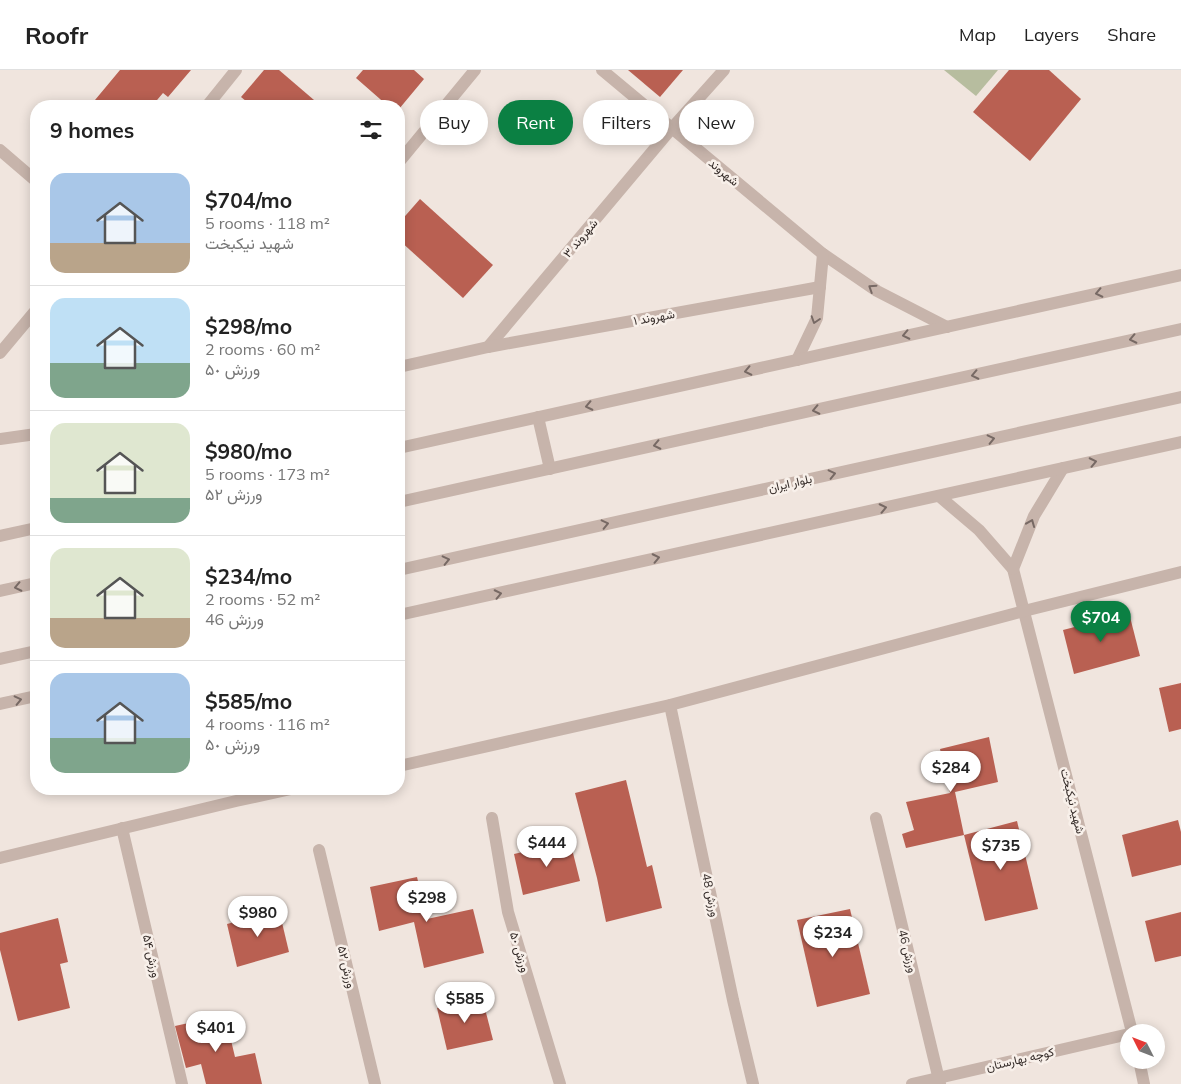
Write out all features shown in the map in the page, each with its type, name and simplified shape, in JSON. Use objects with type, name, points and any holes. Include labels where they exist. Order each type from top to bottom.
[{"type":"street","points":[[211,100],[236,70]]},
{"type":"street","points":[[405,155],[475,70]]},
{"type":"street","name":"شهروند","points":[[602,70],[822,254],[877,291],[947,326]]},
{"type":"street","name":"شهروند ۳","points":[[488,347],[672,128],[724,70]]},
{"type":"street","points":[[0,150],[30,176]]},
{"type":"street","points":[[796,360],[817,318],[822,254]]},
{"type":"street","points":[[405,447],[1181,275]]},
{"type":"street","name":"شهروند ۱","points":[[405,366],[488,347],[820,288]]},
{"type":"street","points":[[0,353],[30,317]]},
{"type":"street","points":[[405,501],[1181,329]]},
{"type":"street","name":"بلوار ایران","points":[[405,569],[1181,397]]},
{"type":"street","points":[[538,417],[550,469]]},
{"type":"street","points":[[0,438],[30,435]]},
{"type":"street","points":[[405,614],[1181,442]]},
{"type":"street","points":[[939,496],[978,530],[1013,569],[1034,516],[1063,468]]},
{"type":"street","points":[[0,536],[30,529]]},
{"type":"street","name":"شهید نیکبخت","points":[[1013,569],[1130,1024]]},
{"type":"street","points":[[405,765],[670,705],[1024,611],[1181,572]]},
{"type":"street","points":[[0,591],[30,584]]},
{"type":"street","points":[[0,659],[30,652]]},
{"type":"street","points":[[0,704],[30,697]]},
{"type":"street","name":"ورزش 48","points":[[670,705],[753,1084]]},
{"type":"street","points":[[0,858],[122,828],[234,795]]},
{"type":"street","name":"ورزش ۵٠","points":[[492,818],[508,912],[560,1084]]},
{"type":"street","name":"ورزش 46","points":[[876,818],[940,1081]]},
{"type":"street","name":"ورزش ۵۴","points":[[122,828],[182,1084]]},
{"type":"street","name":"ورزش ۵٢","points":[[319,850],[375,1084]]},
{"type":"street","name":"کوچه بهارستان","points":[[912,1084],[940,1081],[1120,1036]]},
{"type":"street","points":[[1141,1069],[1144,1084]]},
{"type":"green space","points":[[944,70],[998,70],[976,96]]},
{"type":"building","points":[[120,70],[191,70],[168,97],[163,93],[157,100],[95,100]]},
{"type":"building","points":[[264,70],[279,70],[314,100],[245,100],[241,97]]},
{"type":"building","points":[[363,70],[414,70],[424,79],[405,102],[405,100],[381,100],[356,78]]},
{"type":"building","points":[[628,70],[683,70],[660,97]]},
{"type":"building","points":[[1009,70],[1049,70],[1081,99],[1030,161],[973,112]]},
{"type":"building","points":[[420,199],[493,265],[463,298],[405,245],[405,216]]},
{"type":"building","points":[[1129,613],[1140,656],[1074,674],[1063,630]]},
{"type":"building","points":[[1181,683],[1181,729],[1169,732],[1159,688]]},
{"type":"building","points":[[989,737],[998,782],[955,792],[964,835],[906,848],[902,834],[914,830],[906,802],[950,793],[940,749]]},
{"type":"building","points":[[626,780],[647,867],[652,865],[662,908],[606,922],[597,878],[575,793]]},
{"type":"building","points":[[1178,820],[1181,832],[1181,865],[1132,877],[1122,835]]},
{"type":"building","points":[[1017,821],[1038,909],[985,921],[964,835]]},
{"type":"building","points":[[570,841],[580,881],[523,895],[514,854]]},
{"type":"building","points":[[417,877],[427,919],[473,909],[484,953],[424,968],[414,922],[379,931],[370,887]]},
{"type":"building","points":[[850,909],[870,994],[817,1007],[797,920]]},
{"type":"building","points":[[279,910],[289,952],[237,967],[227,924]]},
{"type":"building","points":[[1181,912],[1181,956],[1155,962],[1145,921]]},
{"type":"building","points":[[58,918],[68,962],[60,964],[70,1008],[18,1021],[0,950],[0,933]]},
{"type":"building","points":[[482,997],[493,1040],[447,1050],[437,1008]]},
{"type":"building","points":[[225,1015],[235,1057],[255,1053],[262,1084],[206,1084],[201,1064],[186,1068],[175,1026]]}]
